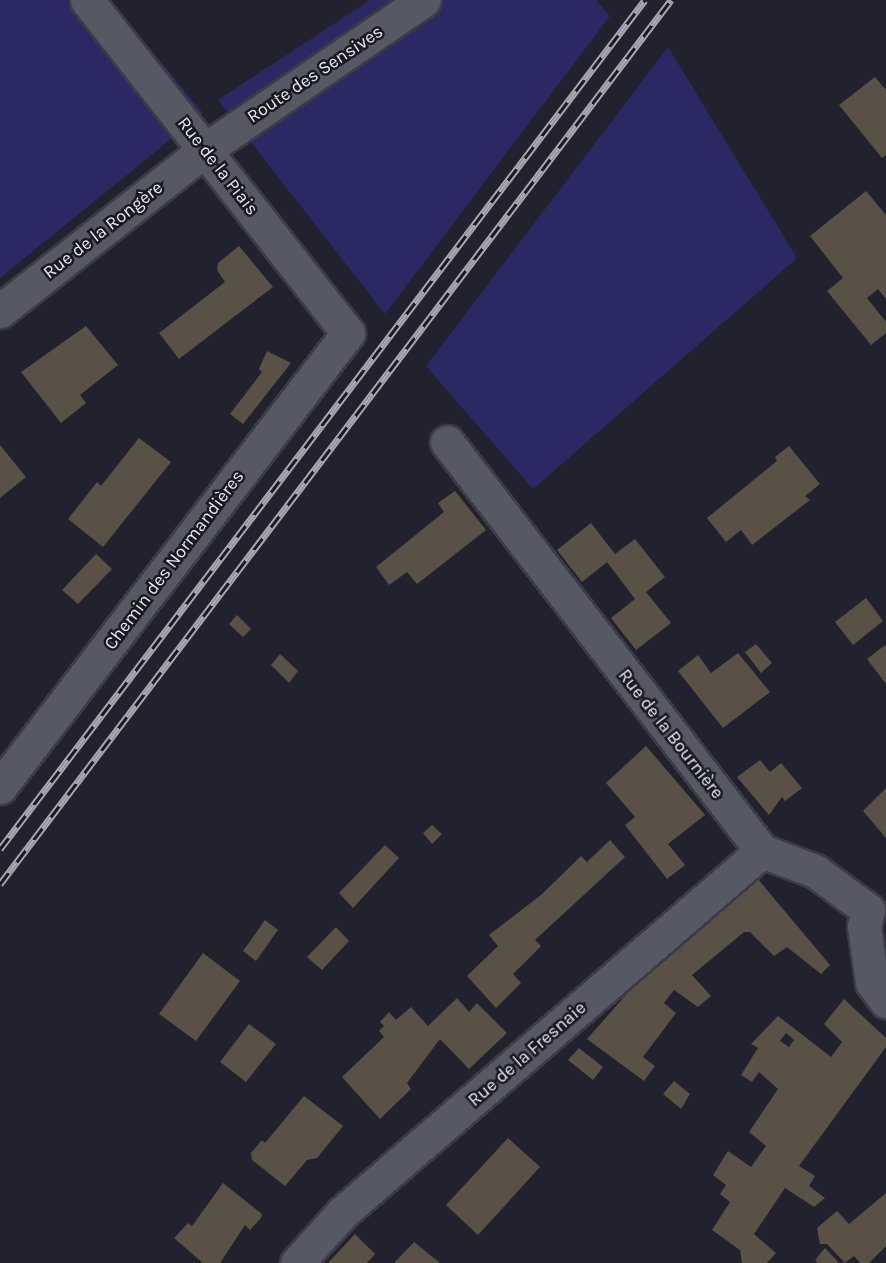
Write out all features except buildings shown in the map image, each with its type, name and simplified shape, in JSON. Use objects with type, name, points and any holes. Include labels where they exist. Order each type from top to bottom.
[{"type":"street","name":"Rue de la Piais","points":[[87,0],[348,333]]},
{"type":"street","name":"Route des Sensives","points":[[206,149],[424,0]]},
{"type":"street","name":"Rue de la Rongère","points":[[0,311],[206,149]]},
{"type":"street","name":"Chemin des Normandières","points":[[0,787],[348,333]]},
{"type":"street","name":"Rue de la Bournière","points":[[447,442],[762,851]]},
{"type":"street","points":[[762,851],[815,871],[877,910],[864,926],[872,982],[886,1001]]},
{"type":"street","name":"Rue de la Fresnaie","points":[[297,1263],[342,1213],[762,851]]},
{"type":"shaded area","points":[[0,0],[110,0],[203,113],[0,278]]},
{"type":"shaded area","points":[[370,0],[596,0],[610,16],[385,314],[218,100]]},
{"type":"shaded area","points":[[668,47],[797,258],[533,489],[426,366]]},
{"type":"railway","points":[[0,849],[645,0]]},
{"type":"railway","points":[[0,884],[671,0]]}]
